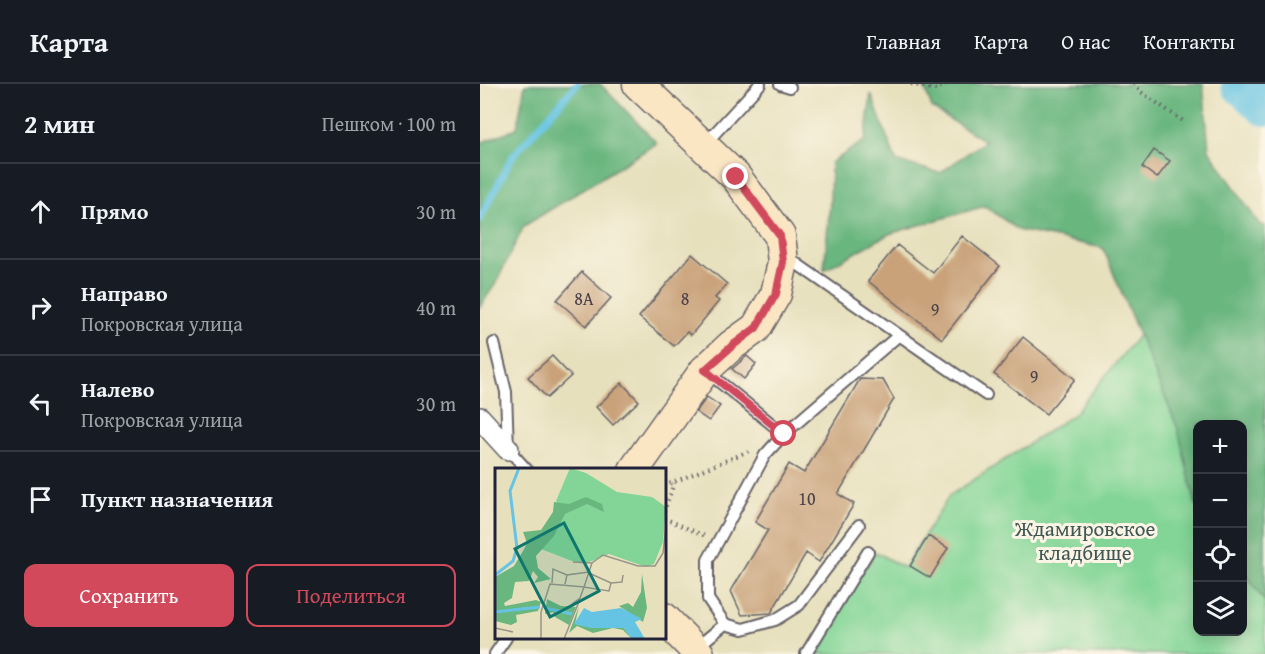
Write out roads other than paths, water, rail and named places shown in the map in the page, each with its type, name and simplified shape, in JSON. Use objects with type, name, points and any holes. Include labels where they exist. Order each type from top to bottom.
[{"type":"street","points":[[635,468],[705,370],[756,328],[776,294],[783,262],[780,236],[736,177],[638,84]]},
{"type":"street","points":[[480,418],[508,449]]},
{"type":"street","points":[[666,620],[691,649]]},
{"type":"lane","points":[[703,146],[760,84]]},
{"type":"lane","points":[[783,262],[796,264],[986,395]]},
{"type":"lane","points":[[859,525],[799,605],[775,620],[743,629],[725,624],[708,599],[708,560],[765,455],[784,434],[899,335]]},
{"type":"lane","points":[[494,343],[506,392],[508,449],[525,468]]},
{"type":"lane","points":[[705,370],[784,434]]},
{"type":"lane","points":[[806,654],[868,552]]},
{"type":"lane","points":[[691,649],[725,624]]},
{"type":"lane","points":[[495,654],[505,639]]},
{"type":"waterway","points":[[480,219],[512,157],[577,84]]},
{"type":"waterway","points":[[1242,84],[1265,105]]},
{"type":"park label","name":"Ждамировское кладбище","points":[[1085,541]]}]
